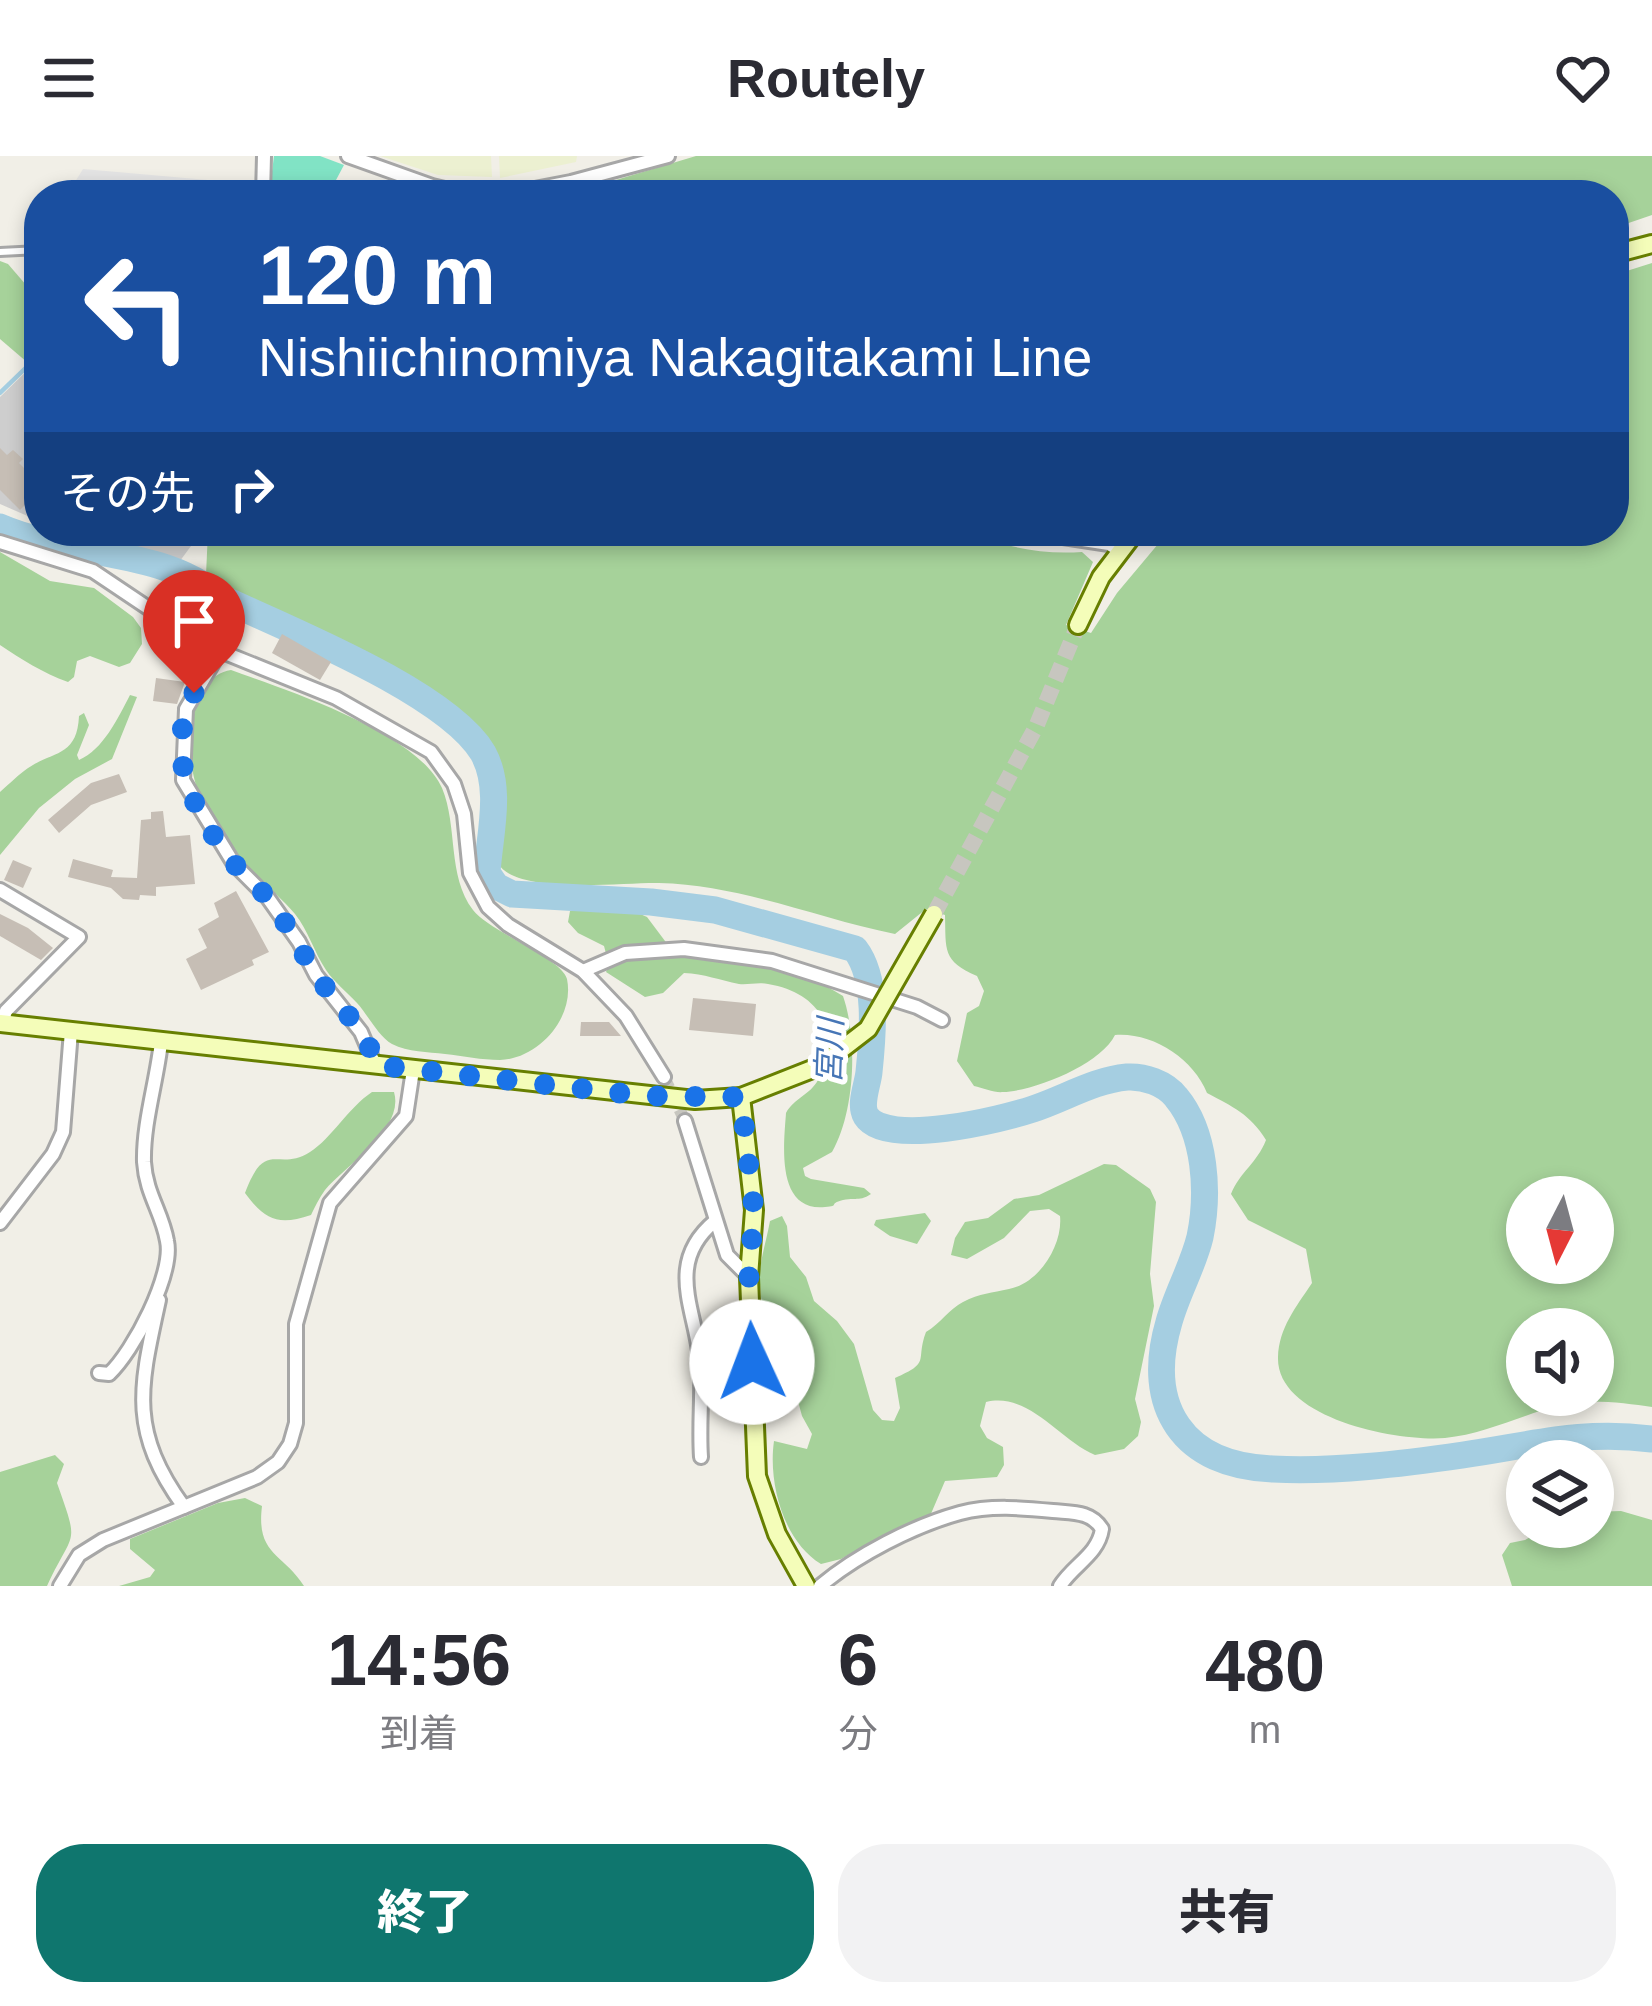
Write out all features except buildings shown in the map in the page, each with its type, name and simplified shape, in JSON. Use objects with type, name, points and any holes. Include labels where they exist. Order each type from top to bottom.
[{"type":"main road","points":[[1078,625],[1123,546]]},
{"type":"main road","points":[[1,1023],[646,1096],[741,1097],[820,1066],[868,1029],[934,914]]},
{"type":"main road","points":[[741,1097],[754,1210],[749,1277],[757,1475],[778,1534],[806,1586]]},
{"type":"street","points":[[348,156],[415,180]]},
{"type":"street","points":[[578,180],[668,156]]},
{"type":"street","points":[[0,542],[94,571],[220,651],[336,698],[431,752],[446,770],[464,814],[470,872],[477,891],[508,925],[583,970],[626,1016],[664,1077]]},
{"type":"street","points":[[1112,546],[1119,550]]},
{"type":"street","points":[[220,651],[186,709],[183,780],[225,850],[268,898],[316,975],[361,1032],[375,1065]]},
{"type":"street","points":[[0,890],[79,937],[6,1010],[1,1023]]},
{"type":"street","points":[[583,970],[625,953],[684,949],[772,961],[917,1007],[942,1020]]},
{"type":"street","points":[[2,1217],[53,1154],[63,1132],[71,1031]]},
{"type":"street","points":[[161,1042],[144,1157],[148,1195],[167,1239],[169,1262],[141,1395],[156,1468],[184,1507]]},
{"type":"street","points":[[60,1586],[79,1555],[103,1540],[257,1477],[278,1462],[290,1444],[297,1402],[296,1324],[319,1231],[330,1202],[406,1116],[413,1070]]},
{"type":"street","points":[[685,1121],[728,1256],[749,1277]]},
{"type":"street","points":[[701,1457],[698,1328],[685,1292],[692,1249],[715,1221]]},
{"type":"street","points":[[99,1373],[109,1374],[124,1360],[161,1287]]},
{"type":"street","points":[[820,1586],[866,1556],[925,1527],[960,1514],[1014,1508],[1083,1514],[1102,1529],[1094,1551],[1060,1586]]},
{"type":"shaded area","points":[[83,169],[208,180],[76,180]]},
{"type":"shaded area","points":[[24,374],[24,514],[0,504],[0,397]]},
{"type":"shaded area","points":[[99,546],[191,546],[177,565]]},
{"type":"green space","points":[[274,156],[320,156],[344,165],[336,180],[271,180]]},
{"type":"green space","points":[[380,156],[491,156],[492,177],[438,175]]},
{"type":"green space","points":[[499,156],[577,156],[576,162],[500,178]]},
{"type":"green space","points":[[696,156],[1652,156],[1652,215],[1629,223],[1629,180],[616,180]]},
{"type":"green space","points":[[0,261],[24,283],[24,360],[0,339]]},
{"type":"green space","points":[[1652,263],[1652,1407],[1614,1403],[1614,1308],[1506,1308],[1506,1416],[1525,1416],[1474,1433],[1425,1438],[1371,1430],[1318,1411],[1283,1378],[1278,1357],[1285,1327],[1312,1283],[1306,1249],[1248,1220],[1231,1194],[1266,1140],[1247,1117],[1207,1093],[1181,1058],[1143,1038],[1115,1035],[1082,1066],[1049,1081],[1000,1092],[974,1086],[957,1061],[967,1013],[979,1006],[984,991],[977,976],[957,965],[948,953],[945,915],[926,909],[895,934],[689,885],[547,884],[508,873],[495,855],[499,771],[480,744],[405,681],[213,584],[206,575],[207,546],[1013,546],[1082,552],[1093,562],[1066,625],[1091,633],[1156,546],[1629,546],[1629,270]]},
{"type":"green space","points":[[0,552],[50,581],[94,588],[133,617],[141,628],[142,644],[130,663],[119,667],[90,656],[77,661],[68,682],[0,645]]},
{"type":"green space","points":[[231,670],[379,731],[428,768],[447,803],[459,882],[473,910],[553,962],[567,979],[565,1008],[540,1044],[500,1060],[398,1047],[382,1036],[329,974],[295,914],[221,836],[194,780],[190,737],[195,707],[211,680]]},
{"type":"green space","points":[[130,695],[137,697],[112,759],[75,779],[39,808],[0,855],[0,792],[34,764],[68,747],[84,713],[89,725],[77,755],[79,760],[88,755],[109,732]]},
{"type":"green space","points":[[629,909],[647,917],[674,953],[782,970],[843,996],[852,1054],[846,1117],[832,1152],[803,1168],[811,1179],[864,1188],[871,1194],[832,1206],[809,1206],[790,1187],[784,1157],[786,1113],[818,1080],[825,1062],[826,1030],[813,1005],[768,984],[739,984],[684,973],[663,993],[645,997],[606,972],[604,946],[578,933],[568,922],[570,911]]},
{"type":"green space","points":[[372,1092],[394,1092],[391,1119],[372,1146],[325,1190],[311,1215],[281,1220],[259,1209],[245,1193],[259,1166],[310,1152]]},
{"type":"green space","points":[[1104,1164],[1116,1165],[1150,1189],[1156,1202],[1150,1274],[1154,1306],[1135,1399],[1141,1422],[1138,1436],[1124,1449],[1095,1455],[1030,1410],[1002,1401],[986,1402],[980,1426],[987,1438],[1003,1447],[1004,1465],[997,1477],[945,1481],[930,1516],[821,1564],[788,1526],[773,1474],[774,1441],[807,1449],[812,1434],[802,1416],[785,1353],[770,1347],[766,1333],[760,1275],[770,1221],[782,1216],[790,1257],[806,1277],[814,1301],[854,1344],[873,1410],[882,1420],[894,1421],[900,1408],[895,1378],[918,1364],[926,1332],[963,1302],[1020,1285],[1040,1271],[1058,1238],[1060,1216],[1049,1209],[1030,1211],[1004,1238],[967,1259],[951,1255],[965,1222],[988,1218],[1014,1199],[1039,1195]]},
{"type":"green space","points":[[925,1213],[931,1221],[917,1244],[874,1225],[876,1220]]},
{"type":"green space","points":[[55,1455],[64,1464],[57,1483],[71,1529],[68,1545],[47,1586],[0,1586],[0,1472]]},
{"type":"green space","points":[[245,1498],[262,1506],[267,1544],[304,1586],[119,1586],[150,1577],[155,1570],[130,1549],[130,1539],[218,1503]]},
{"type":"green space","points":[[1614,1511],[1652,1520],[1652,1586],[1512,1586],[1502,1555],[1507,1548],[1614,1548]]},
{"type":"waterway","points":[[0,393],[24,370]]},
{"type":"waterway","name":"宮川","points":[[0,527],[24,535]]},
{"type":"waterway","name":"宮川","points":[[69,546],[170,569],[362,664],[436,707],[464,730],[489,767],[494,797],[487,873],[496,886],[512,894],[715,910],[855,949],[867,976],[872,1008],[863,1106],[866,1116],[878,1125],[920,1130],[972,1124],[1127,1077],[1166,1088],[1194,1128],[1203,1164],[1204,1202],[1197,1248],[1169,1322],[1162,1380],[1178,1426],[1215,1457],[1273,1469],[1320,1469],[1416,1461],[1579,1437],[1652,1439]]},
{"type":"tunnel","points":[[934,914],[1036,727],[1078,625]]},
{"type":"tunnel","points":[[664,1077],[685,1121]]},
{"type":"route","points":[[194,693],[186,709],[183,780],[234,864],[268,898],[316,975],[361,1032],[375,1065],[646,1096],[741,1097],[754,1210],[749,1277],[752,1362]]}]
